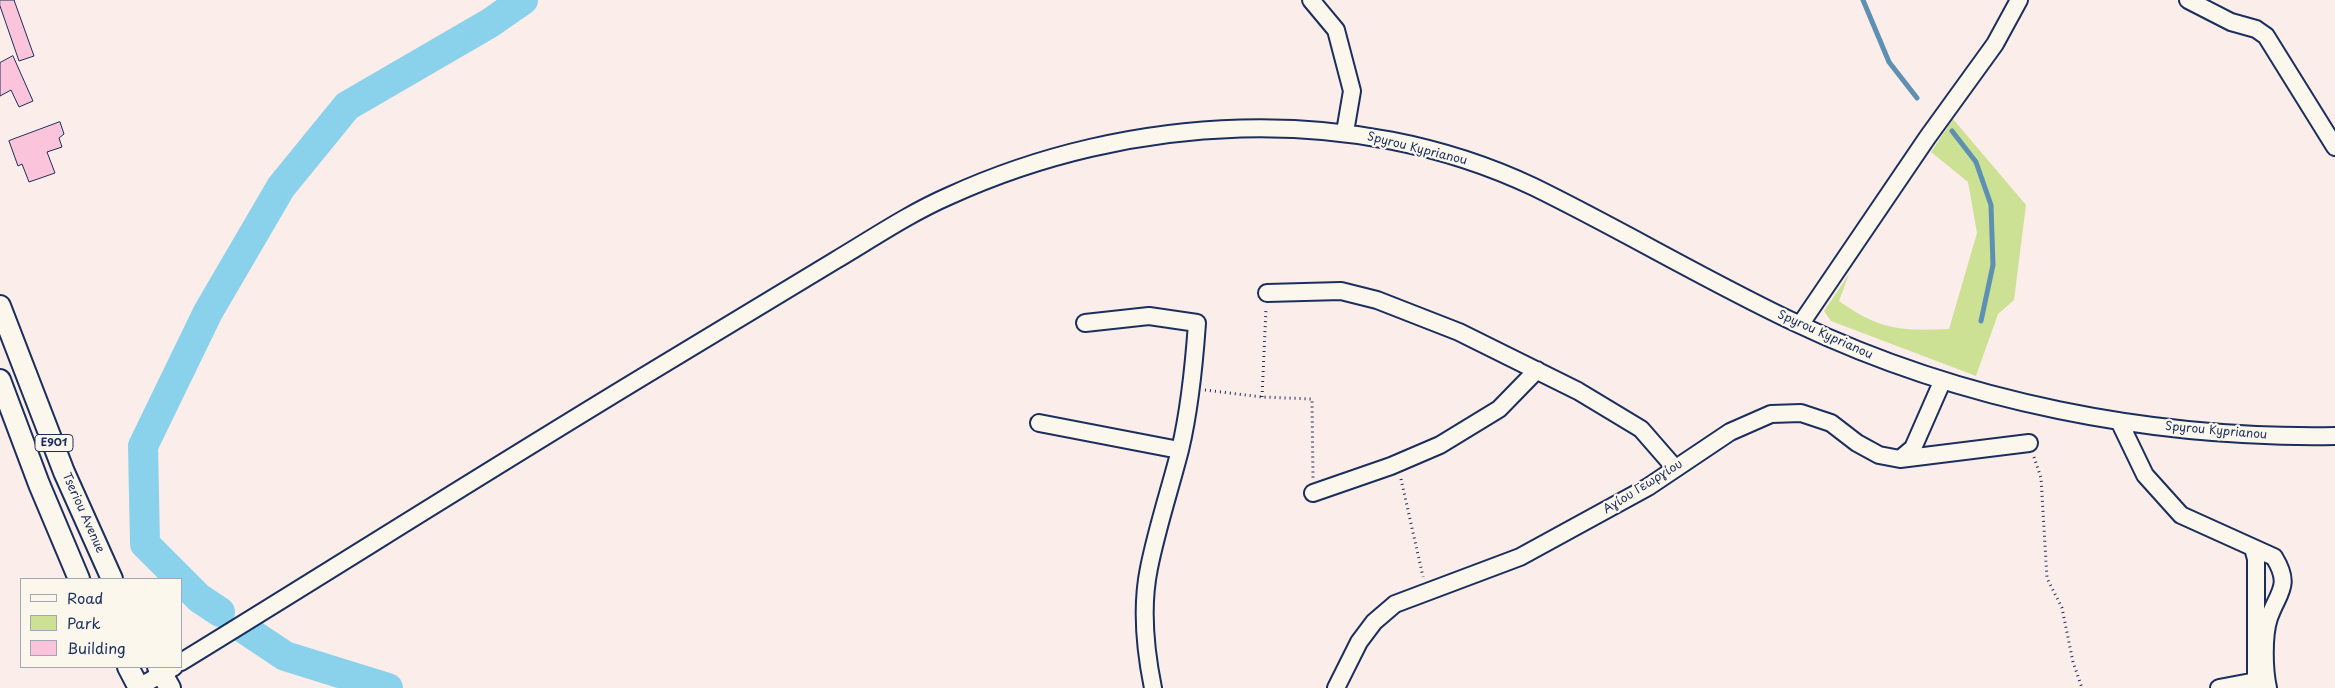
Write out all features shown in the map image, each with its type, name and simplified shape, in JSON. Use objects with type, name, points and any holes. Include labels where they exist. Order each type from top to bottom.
[{"type":"main road","name":"Tseriou Avenue","points":[[0,306],[64,472],[112,578]]},
{"type":"main road","name":"E901","points":[[0,380],[39,484],[79,578]]},
{"type":"main road","points":[[129,668],[139,688]]},
{"type":"street","points":[[1311,0],[1336,30],[1352,91],[1345,132]]},
{"type":"street","points":[[1800,325],[1927,138],[1995,44],[2019,0]]},
{"type":"street","points":[[2188,0],[2204,10],[2231,22],[2256,29],[2266,36],[2310,110],[2335,147]]},
{"type":"street","name":"Spyrou Kyprianou","points":[[182,661],[626,387],[942,199],[1002,173],[1100,144],[1153,136],[1220,131],[1288,129],[1345,132],[1388,140],[1453,156],[1528,184],[1800,325],[1868,354],[1942,382],[2119,421],[2236,435],[2335,436]]},
{"type":"street","points":[[1267,293],[1340,291],[1377,300],[1459,332],[1578,391],[1641,429],[1675,468]]},
{"type":"street","points":[[1085,324],[1150,316],[1197,323],[1192,388],[1180,450],[1148,569],[1144,614],[1146,657],[1153,688]]},
{"type":"street","points":[[1313,493],[1397,463],[1440,445],[1500,409],[1537,370]]},
{"type":"street","points":[[1900,459],[1913,448],[1942,382]]},
{"type":"street","name":"Αγίου Γεωργίου","points":[[1336,688],[1359,642],[1374,622],[1396,604],[1520,557],[1648,487],[1730,432],[1771,414],[1801,413],[1831,424],[1857,443],[1879,455],[1900,459]]},
{"type":"street","points":[[2119,421],[2145,475],[2182,515],[2274,557],[2283,572],[2281,594],[2269,619],[2264,671],[2268,688]]},
{"type":"street","points":[[1039,423],[1180,450]]},
{"type":"street","points":[[1900,459],[2029,443]]},
{"type":"street","points":[[2219,688],[2256,681],[2256,559],[2253,548]]},
{"type":"street","points":[[139,688],[166,674]]},
{"type":"path","points":[[1262,397],[1267,293]]},
{"type":"path","points":[[1192,388],[1262,397],[1312,399],[1313,493]]},
{"type":"path","points":[[2029,443],[2041,478],[2047,578],[2062,608],[2073,662],[2082,688]]},
{"type":"path","points":[[1397,463],[1426,592]]},
{"type":"green space","points":[[1953,119],[2026,205],[2014,300],[1998,314],[1976,376],[1831,321],[1824,311],[1849,274],[1839,301],[1853,311],[1891,327],[1917,330],[1949,329],[1977,233],[1968,182],[1931,152]]},
{"type":"building","points":[[0,0],[14,0],[34,56],[19,61],[0,6]]},
{"type":"building","points":[[13,56],[33,101],[19,107],[11,90],[0,96],[0,63]]},
{"type":"building","points":[[60,122],[64,134],[59,138],[62,147],[47,152],[55,173],[29,182],[22,164],[18,166],[9,141]]},
{"type":"waterway","points":[[179,578],[145,544],[143,446],[208,312],[281,187],[347,106],[490,23],[523,0]]},
{"type":"waterway","points":[[1863,0],[1889,62],[1917,98]]},
{"type":"waterway","points":[[1952,131],[1976,162],[1991,205],[1993,265],[1981,321]]},
{"type":"waterway","points":[[182,581],[199,598],[220,612]]},
{"type":"waterway","points":[[246,630],[285,656],[388,688]]}]
